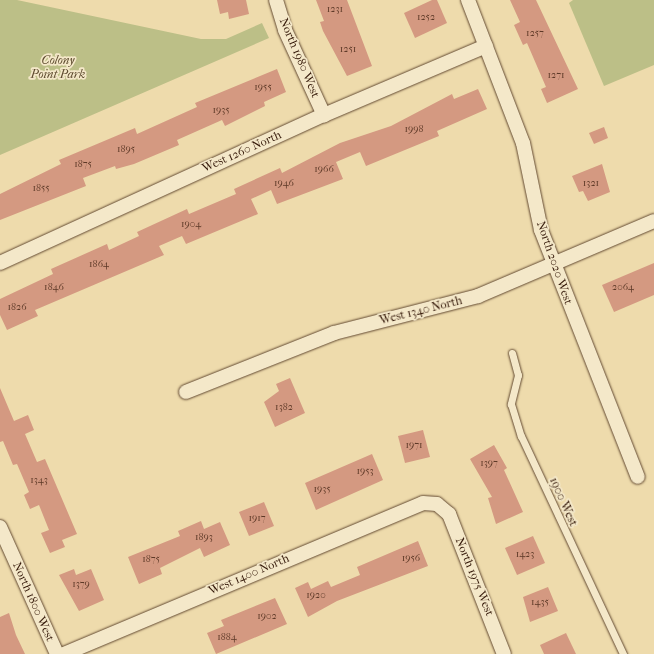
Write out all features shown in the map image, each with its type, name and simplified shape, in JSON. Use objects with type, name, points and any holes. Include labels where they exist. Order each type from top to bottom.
[{"type":"street","name":"North 1980 West","points":[[276,0],[285,30],[324,115]]},
{"type":"street","name":"North 2020 West","points":[[468,0],[523,143],[541,230],[553,264],[638,477]]},
{"type":"street","name":"West 1260 North","points":[[0,263],[324,115],[486,46]]},
{"type":"street","name":"West 1340 North","points":[[186,392],[334,333],[478,296],[654,221]]},
{"type":"street","name":"West 1400 North","points":[[64,654],[405,508],[423,503],[437,504]]},
{"type":"street","name":"North 1975 West","points":[[437,504],[449,514],[504,654]]},
{"type":"street","name":"North 1800 West","points":[[0,527],[57,654]]},
{"type":"lane","name":"1900 West","points":[[512,353],[518,375],[511,404],[521,436],[623,654]]},
{"type":"green space","name":"Colony Point Park","points":[[0,0],[17,0],[201,39],[226,39],[262,23],[269,38],[0,155]]},
{"type":"green space","points":[[573,0],[654,0],[654,65],[604,86],[569,3]]},
{"type":"building","points":[[217,0],[246,0],[249,14],[229,19],[228,12],[220,14]]},
{"type":"building","points":[[316,0],[347,0],[372,66],[347,76],[323,31],[320,22],[324,21]]},
{"type":"building","points":[[432,0],[437,0],[447,23],[415,38],[404,13]]},
{"type":"building","points":[[510,0],[536,0],[578,89],[547,103],[541,89],[546,87],[527,43],[523,45],[514,25],[520,22]]},
{"type":"building","points":[[277,69],[286,92],[264,102],[265,106],[225,126],[222,120],[177,140],[179,145],[134,164],[116,169],[115,166],[83,178],[86,186],[0,220],[0,194],[61,164],[59,160],[135,128],[137,134],[197,107],[195,103]]},
{"type":"building","points":[[478,89],[487,109],[437,131],[439,136],[366,166],[360,152],[336,162],[343,179],[277,204],[271,190],[251,199],[258,214],[186,244],[182,236],[159,246],[164,255],[35,310],[38,316],[7,330],[0,315],[0,299],[53,274],[51,269],[107,244],[109,250],[139,236],[137,232],[187,209],[189,214],[236,194],[234,189],[280,168],[282,173],[340,143],[391,126],[452,94],[454,99]]},
{"type":"building","points":[[604,127],[608,138],[594,144],[589,133]]},
{"type":"building","points":[[602,164],[610,192],[588,201],[583,191],[579,192],[572,176]]},
{"type":"building","points":[[654,263],[654,295],[614,312],[602,285]]},
{"type":"building","points":[[290,378],[305,413],[275,427],[264,402],[279,391],[276,384]]},
{"type":"building","points":[[0,388],[14,421],[28,415],[34,430],[25,434],[37,462],[45,459],[77,534],[62,540],[65,547],[50,553],[41,533],[49,530],[39,505],[30,509],[24,495],[29,492],[17,464],[13,465],[3,441],[0,442]]},
{"type":"building","points":[[423,430],[430,457],[405,463],[398,436]]},
{"type":"building","points":[[494,445],[507,468],[504,470],[523,512],[496,524],[488,498],[492,497],[470,459]]},
{"type":"building","points":[[372,454],[383,480],[316,510],[305,483]]},
{"type":"building","points":[[264,502],[274,526],[249,536],[239,512]]},
{"type":"building","points":[[201,521],[204,529],[220,522],[230,545],[204,557],[200,548],[160,568],[162,574],[139,584],[128,557],[180,536],[178,531]]},
{"type":"building","points":[[533,536],[545,563],[517,575],[505,548]]},
{"type":"building","points":[[418,541],[428,566],[337,601],[308,617],[295,588],[308,582],[311,589],[328,581],[331,587],[360,575],[357,567]]},
{"type":"building","points":[[74,569],[76,575],[91,569],[104,600],[79,611],[59,575]]},
{"type":"building","points":[[548,587],[558,611],[530,622],[523,597]]},
{"type":"building","points":[[275,598],[287,624],[216,654],[207,633],[224,626],[221,620]]},
{"type":"building","points":[[9,613],[16,635],[25,654],[0,654],[0,617]]},
{"type":"building","points":[[566,633],[576,654],[544,654],[540,645]]}]
